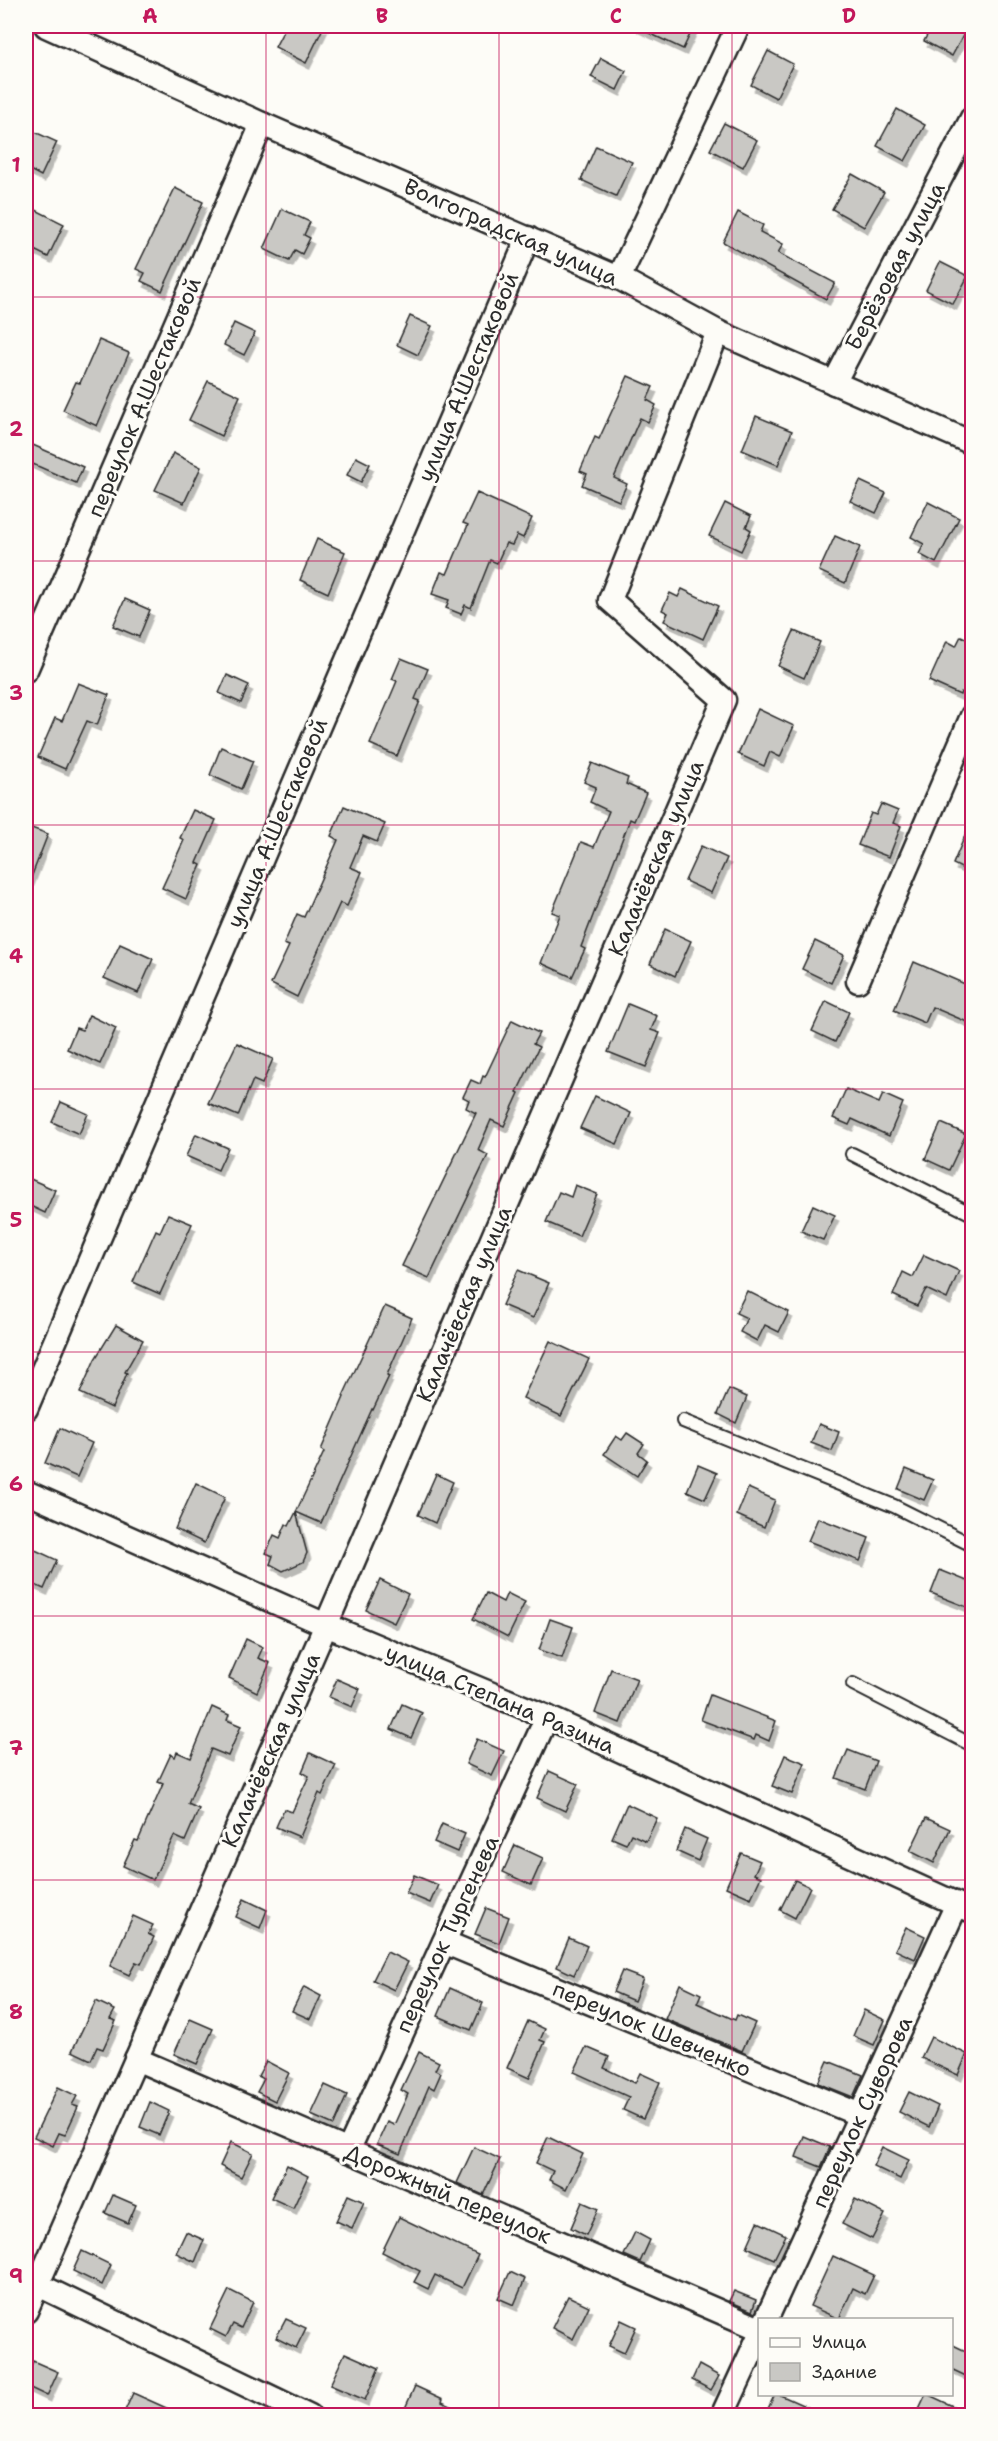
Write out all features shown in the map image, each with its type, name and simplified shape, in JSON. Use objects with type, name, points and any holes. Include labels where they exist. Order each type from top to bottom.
[{"type":"street","name":"Волгоградская улица","points":[[46,26],[262,124],[528,238],[619,279],[718,332],[972,443]]},
{"type":"street","points":[[619,279],[738,26]]},
{"type":"street","name":"Берёзовая улица","points":[[834,383],[972,118]]},
{"type":"street","name":"переулок А.Шестаковой","points":[[26,670],[262,124]]},
{"type":"street","name":"улица А.Шестаковой","points":[[26,1409],[528,238]]},
{"type":"street","name":"Калачёвская улица","points":[[26,2311],[32,2282],[136,2059],[326,1625],[724,700],[610,600],[718,332]]},
{"type":"street","points":[[858,981],[972,716]]},
{"type":"street","name":"улица Степана Разина","points":[[26,1492],[326,1625],[547,1717],[965,1908]]},
{"type":"street","name":"переулок Тургенева","points":[[348,2151],[547,1717]]},
{"type":"street","name":"переулок Суворова","points":[[766,2318],[860,2115],[965,1908]]},
{"type":"street","name":"переулок Шевченко","points":[[444,1942],[860,2115]]},
{"type":"street","name":"Дорожный переулок","points":[[136,2059],[758,2329]]},
{"type":"street","points":[[32,2282],[310,2415]]},
{"type":"street","points":[[722,2415],[758,2336]]},
{"type":"lane","points":[[852,1154],[972,1214]]},
{"type":"lane","points":[[683,1421],[894,1506],[972,1545]]},
{"type":"lane","points":[[854,1684],[972,1745]]},
{"type":"building","points":[[286,26],[324,26],[306,63],[275,47]]},
{"type":"building","points":[[634,26],[694,26],[683,49]]},
{"type":"building","points":[[932,26],[968,26],[952,56],[924,41]]},
{"type":"building","points":[[768,51],[793,64],[776,98],[751,85]]},
{"type":"building","points":[[601,58],[626,71],[617,90],[591,77]]},
{"type":"building","points":[[897,109],[925,125],[905,161],[877,146]]},
{"type":"building","points":[[724,123],[757,140],[743,167],[710,150]]},
{"type":"building","points":[[26,128],[57,142],[41,176],[26,168]]},
{"type":"building","points":[[596,146],[632,162],[616,196],[581,180]]},
{"type":"building","points":[[852,174],[884,192],[864,227],[832,209]]},
{"type":"building","points":[[175,188],[203,202],[162,291],[141,281],[145,273],[136,269]]},
{"type":"building","points":[[26,205],[64,224],[48,257],[26,246]]},
{"type":"building","points":[[282,209],[310,222],[304,235],[310,238],[302,254],[295,250],[289,261],[264,249]]},
{"type":"building","points":[[738,212],[763,225],[760,232],[783,244],[778,253],[835,283],[826,299],[723,242]]},
{"type":"building","points":[[940,262],[968,276],[953,304],[926,290]]},
{"type":"building","points":[[410,316],[432,326],[418,355],[397,345]]},
{"type":"building","points":[[234,323],[255,333],[244,355],[224,345]]},
{"type":"building","points":[[99,340],[129,353],[97,426],[63,410],[76,382],[80,383]]},
{"type":"building","points":[[628,376],[653,387],[647,400],[656,405],[648,422],[640,418],[614,478],[627,484],[619,501],[582,485],[587,474],[580,471],[595,437],[599,439]]},
{"type":"building","points":[[208,381],[240,396],[221,436],[189,420]]},
{"type":"building","points":[[756,416],[792,431],[778,465],[742,450]]},
{"type":"building","points":[[26,442],[83,467],[76,483],[26,461]]},
{"type":"building","points":[[173,453],[201,467],[184,503],[155,490]]},
{"type":"building","points":[[356,457],[370,464],[361,482],[347,475]]},
{"type":"building","points":[[860,481],[886,493],[876,513],[850,501]]},
{"type":"building","points":[[477,493],[532,518],[523,538],[517,535],[512,545],[506,543],[497,563],[490,560],[471,608],[465,605],[461,614],[446,608],[449,600],[432,594],[441,572],[447,574],[468,525],[463,523]]},
{"type":"building","points":[[928,502],[959,518],[936,563],[919,554],[924,544],[911,537]]},
{"type":"building","points":[[725,503],[751,516],[746,527],[751,530],[741,551],[709,536]]},
{"type":"building","points":[[835,536],[860,547],[845,583],[819,571]]},
{"type":"building","points":[[317,539],[345,552],[328,593],[300,580]]},
{"type":"building","points":[[682,589],[718,606],[703,639],[664,621],[668,613],[662,610],[670,593],[678,597]]},
{"type":"building","points":[[125,599],[150,610],[139,637],[113,626]]},
{"type":"building","points":[[794,631],[820,642],[804,678],[778,666]]},
{"type":"building","points":[[961,636],[972,641],[972,680],[967,693],[961,692],[960,695],[929,681],[947,641],[956,646]]},
{"type":"building","points":[[401,658],[428,669],[415,699],[420,701],[397,756],[370,744],[397,681],[392,679]]},
{"type":"building","points":[[227,675],[249,685],[241,703],[219,693]]},
{"type":"building","points":[[78,683],[109,695],[97,725],[87,721],[65,769],[38,757],[55,718],[62,721]]},
{"type":"building","points":[[758,709],[794,726],[780,757],[770,752],[764,766],[738,754]]},
{"type":"building","points":[[221,747],[253,761],[241,789],[210,775]]},
{"type":"building","points":[[592,763],[628,778],[626,784],[646,793],[634,821],[630,819],[581,947],[585,949],[572,977],[541,963],[560,915],[552,912],[581,842],[594,847],[609,811],[590,802],[596,787],[584,782]]},
{"type":"building","points":[[881,804],[898,811],[893,823],[901,826],[889,857],[858,845],[871,813],[876,815]]},
{"type":"building","points":[[344,806],[385,824],[377,842],[363,836],[350,867],[362,872],[347,906],[340,903],[297,997],[271,984],[289,946],[284,944],[297,914],[304,917],[338,840],[331,836]]},
{"type":"building","points":[[193,810],[216,820],[197,863],[201,865],[186,899],[162,888],[184,840],[180,838]]},
{"type":"building","points":[[972,819],[972,873],[953,864]]},
{"type":"building","points":[[26,826],[48,834],[27,888],[26,888]]},
{"type":"building","points":[[701,846],[727,858],[711,893],[685,881]]},
{"type":"building","points":[[665,929],[691,941],[675,976],[650,964]]},
{"type":"building","points":[[815,941],[844,955],[831,983],[802,969]]},
{"type":"building","points":[[120,944],[153,959],[138,993],[104,978]]},
{"type":"building","points":[[914,962],[972,987],[972,1024],[932,1007],[925,1023],[894,1010]]},
{"type":"building","points":[[826,1001],[849,1012],[835,1042],[812,1031]]},
{"type":"building","points":[[628,1004],[657,1016],[651,1030],[660,1033],[646,1067],[608,1052]]},
{"type":"building","points":[[89,1015],[116,1028],[100,1064],[67,1049],[76,1028],[82,1030]]},
{"type":"building","points":[[512,1020],[539,1033],[533,1044],[539,1047],[517,1092],[519,1093],[504,1126],[491,1120],[478,1150],[488,1155],[429,1278],[402,1266],[476,1113],[466,1108],[469,1100],[463,1097],[471,1080],[480,1084],[483,1076],[485,1077]]},
{"type":"building","points":[[237,1043],[273,1059],[262,1084],[253,1080],[238,1116],[208,1103]]},
{"type":"building","points":[[846,1089],[879,1103],[883,1094],[903,1103],[889,1136],[852,1119],[849,1125],[833,1118]]},
{"type":"building","points":[[595,1096],[631,1113],[617,1144],[580,1128]]},
{"type":"building","points":[[61,1102],[88,1114],[79,1134],[52,1122]]},
{"type":"building","points":[[941,1123],[966,1134],[949,1170],[925,1159]]},
{"type":"building","points":[[196,1134],[228,1148],[218,1170],[186,1156]]},
{"type":"building","points":[[26,1177],[55,1190],[45,1213],[26,1204]]},
{"type":"building","points":[[575,1185],[597,1194],[579,1236],[546,1222],[559,1192],[571,1197]]},
{"type":"building","points":[[813,1205],[835,1215],[823,1240],[801,1231]]},
{"type":"building","points":[[168,1214],[192,1224],[160,1294],[133,1282],[156,1230],[160,1232]]},
{"type":"building","points":[[924,1255],[959,1271],[947,1299],[926,1289],[917,1306],[893,1295],[903,1272],[913,1277]]},
{"type":"building","points":[[518,1270],[549,1283],[533,1318],[502,1305]]},
{"type":"building","points":[[747,1291],[789,1312],[779,1332],[765,1325],[757,1341],[740,1332],[747,1318],[736,1313]]},
{"type":"building","points":[[385,1306],[412,1318],[387,1375],[389,1376],[321,1523],[296,1512],[324,1452],[321,1450],[343,1396]]},
{"type":"building","points":[[116,1325],[143,1340],[125,1372],[127,1373],[112,1408],[80,1393],[95,1359]]},
{"type":"building","points":[[550,1341],[589,1359],[561,1416],[523,1398]]},
{"type":"building","points":[[729,1389],[747,1397],[736,1423],[718,1414]]},
{"type":"building","points":[[819,1424],[839,1432],[832,1451],[811,1443]]},
{"type":"building","points":[[60,1428],[92,1443],[77,1477],[45,1463]]},
{"type":"building","points":[[627,1433],[644,1444],[638,1453],[647,1460],[637,1476],[604,1454],[616,1436],[622,1440]]},
{"type":"building","points":[[698,1465],[717,1473],[705,1499],[687,1491]]},
{"type":"building","points":[[906,1469],[933,1480],[924,1500],[898,1489]]},
{"type":"building","points":[[436,1474],[453,1482],[435,1523],[418,1515]]},
{"type":"building","points":[[196,1483],[225,1497],[204,1543],[175,1529]]},
{"type":"building","points":[[748,1488],[775,1500],[764,1527],[737,1515]]},
{"type":"building","points":[[296,1512],[307,1553],[303,1562],[283,1571],[270,1564],[273,1556],[266,1553],[274,1535],[280,1538],[286,1524],[289,1526]]},
{"type":"building","points":[[818,1518],[869,1538],[860,1561],[808,1541]]},
{"type":"building","points":[[33,1549],[57,1560],[44,1589],[26,1581],[26,1564]]},
{"type":"building","points":[[940,1570],[972,1583],[972,1609],[931,1593]]},
{"type":"building","points":[[380,1580],[408,1594],[394,1623],[366,1610]]},
{"type":"building","points":[[486,1593],[503,1602],[507,1593],[525,1602],[508,1637],[473,1619]]},
{"type":"building","points":[[550,1619],[573,1627],[562,1658],[539,1650]]},
{"type":"building","points":[[246,1639],[263,1647],[258,1658],[270,1663],[257,1692],[229,1678]]},
{"type":"building","points":[[611,1669],[637,1679],[620,1723],[595,1713]]},
{"type":"building","points":[[337,1679],[360,1689],[352,1707],[329,1697]]},
{"type":"building","points":[[710,1695],[776,1721],[769,1741],[756,1735],[754,1740],[701,1720]]},
{"type":"building","points":[[402,1704],[422,1713],[411,1738],[391,1729]]},
{"type":"building","points":[[212,1707],[229,1715],[227,1720],[241,1726],[228,1756],[211,1749],[188,1804],[199,1809],[185,1841],[174,1836],[153,1880],[123,1866],[135,1840],[138,1841],[163,1784],[158,1782],[171,1754],[175,1757],[177,1752],[191,1758]]},
{"type":"building","points":[[477,1739],[504,1751],[492,1776],[466,1764]]},
{"type":"building","points":[[848,1750],[876,1761],[865,1789],[836,1778]]},
{"type":"building","points":[[310,1753],[336,1765],[322,1795],[319,1793],[300,1837],[276,1827],[284,1809],[292,1812],[309,1776],[302,1772]]},
{"type":"building","points":[[785,1755],[805,1763],[792,1794],[772,1786]]},
{"type":"building","points":[[549,1771],[578,1784],[565,1811],[537,1798]]},
{"type":"building","points":[[627,1804],[657,1818],[646,1841],[631,1834],[626,1844],[612,1838]]},
{"type":"building","points":[[926,1818],[950,1829],[934,1863],[910,1851]]},
{"type":"building","points":[[442,1824],[465,1834],[457,1852],[434,1842]]},
{"type":"building","points":[[685,1829],[707,1839],[698,1861],[676,1851]]},
{"type":"building","points":[[515,1845],[543,1858],[531,1885],[503,1872]]},
{"type":"building","points":[[741,1853],[760,1861],[754,1874],[761,1877],[751,1898],[726,1887]]},
{"type":"building","points":[[414,1875],[438,1885],[430,1903],[406,1893]]},
{"type":"building","points":[[795,1880],[810,1887],[795,1918],[780,1910]]},
{"type":"building","points":[[244,1899],[267,1910],[260,1928],[236,1917]]},
{"type":"building","points":[[486,1908],[509,1917],[499,1943],[475,1934]]},
{"type":"building","points":[[133,1916],[153,1925],[148,1934],[154,1937],[141,1964],[136,1962],[129,1975],[110,1966]]},
{"type":"building","points":[[906,1927],[925,1936],[915,1959],[895,1950]]},
{"type":"building","points":[[569,1938],[587,1946],[574,1975],[557,1967]]},
{"type":"building","points":[[387,1952],[408,1962],[394,1990],[373,1980]]},
{"type":"building","points":[[622,1971],[643,1979],[634,2001],[613,1992]]},
{"type":"building","points":[[680,1984],[701,1994],[697,2003],[735,2020],[737,2015],[755,2023],[742,2051],[665,2019]]},
{"type":"building","points":[[304,1987],[321,1996],[310,2019],[292,2011]]},
{"type":"building","points":[[450,1988],[483,2003],[471,2030],[438,2016]]},
{"type":"building","points":[[96,2001],[115,2010],[110,2019],[116,2021],[103,2049],[97,2047],[91,2060],[72,2051]]},
{"type":"building","points":[[864,2010],[885,2020],[874,2045],[853,2036]]},
{"type":"building","points":[[190,2019],[213,2029],[197,2064],[174,2054]]},
{"type":"building","points":[[528,2021],[545,2029],[540,2040],[545,2042],[529,2078],[507,2068]]},
{"type":"building","points":[[931,2037],[967,2054],[958,2075],[921,2058]]},
{"type":"building","points":[[586,2047],[609,2057],[604,2068],[635,2083],[640,2073],[660,2082],[643,2119],[623,2110],[629,2097],[574,2072]]},
{"type":"building","points":[[419,2052],[439,2062],[435,2070],[441,2073],[434,2089],[429,2086],[400,2154],[377,2144],[387,2122],[394,2125],[408,2094],[401,2090]]},
{"type":"building","points":[[266,2061],[289,2073],[275,2101],[257,2092],[264,2079],[258,2076]]},
{"type":"building","points":[[828,2061],[863,2075],[853,2097],[818,2083]]},
{"type":"building","points":[[325,2085],[347,2095],[334,2125],[311,2115]]},
{"type":"building","points":[[58,2087],[77,2096],[72,2105],[78,2107],[65,2135],[59,2133],[53,2146],[34,2137]]},
{"type":"building","points":[[909,2092],[938,2106],[929,2127],[899,2112]]},
{"type":"building","points":[[150,2102],[169,2111],[159,2135],[140,2127]]},
{"type":"building","points":[[804,2136],[830,2147],[821,2167],[796,2157]]},
{"type":"building","points":[[548,2137],[583,2154],[566,2189],[549,2180],[553,2171],[536,2163]]},
{"type":"building","points":[[231,2142],[253,2153],[241,2177],[220,2166]]},
{"type":"building","points":[[474,2147],[500,2159],[483,2195],[457,2183]]},
{"type":"building","points":[[882,2147],[909,2160],[900,2179],[873,2166]]},
{"type":"building","points":[[287,2165],[308,2176],[293,2208],[271,2198]]},
{"type":"building","points":[[113,2195],[136,2205],[128,2223],[105,2213]]},
{"type":"building","points":[[348,2195],[364,2202],[352,2228],[336,2221]]},
{"type":"building","points":[[855,2199],[885,2214],[872,2239],[842,2224]]},
{"type":"building","points":[[582,2202],[598,2209],[586,2235],[571,2228]]},
{"type":"building","points":[[399,2217],[478,2255],[462,2288],[435,2275],[428,2289],[414,2282],[420,2271],[382,2252]]},
{"type":"building","points":[[758,2222],[786,2235],[774,2259],[747,2247]]},
{"type":"building","points":[[186,2232],[204,2240],[195,2262],[176,2253]]},
{"type":"building","points":[[635,2232],[650,2240],[640,2262],[624,2255]]},
{"type":"building","points":[[82,2251],[111,2265],[102,2285],[73,2271]]},
{"type":"building","points":[[833,2256],[874,2275],[865,2294],[853,2288],[839,2318],[810,2306]]},
{"type":"building","points":[[510,2272],[525,2279],[514,2305],[498,2298]]},
{"type":"building","points":[[229,2290],[253,2302],[241,2328],[233,2324],[226,2337],[210,2329]]},
{"type":"building","points":[[734,2291],[756,2300],[752,2311],[729,2301]]},
{"type":"building","points":[[568,2296],[589,2306],[573,2339],[552,2328]]},
{"type":"building","points":[[286,2319],[306,2328],[296,2348],[276,2338]]},
{"type":"building","points":[[621,2320],[636,2327],[624,2353],[609,2346]]},
{"type":"building","points":[[953,2345],[972,2354],[972,2368],[968,2377],[953,2370]]},
{"type":"building","points":[[345,2353],[379,2368],[365,2400],[330,2385]]},
{"type":"building","points":[[33,2361],[58,2372],[47,2396],[26,2386],[26,2378]]},
{"type":"building","points":[[699,2365],[719,2376],[711,2390],[692,2380]]},
{"type":"building","points":[[415,2386],[443,2399],[442,2402],[471,2415],[402,2415]]},
{"type":"building","points":[[133,2393],[182,2415],[123,2415]]},
{"type":"building","points":[[774,2396],[782,2396],[825,2415],[765,2415]]},
{"type":"building","points":[[925,2396],[931,2396],[972,2415],[916,2415]]}]
